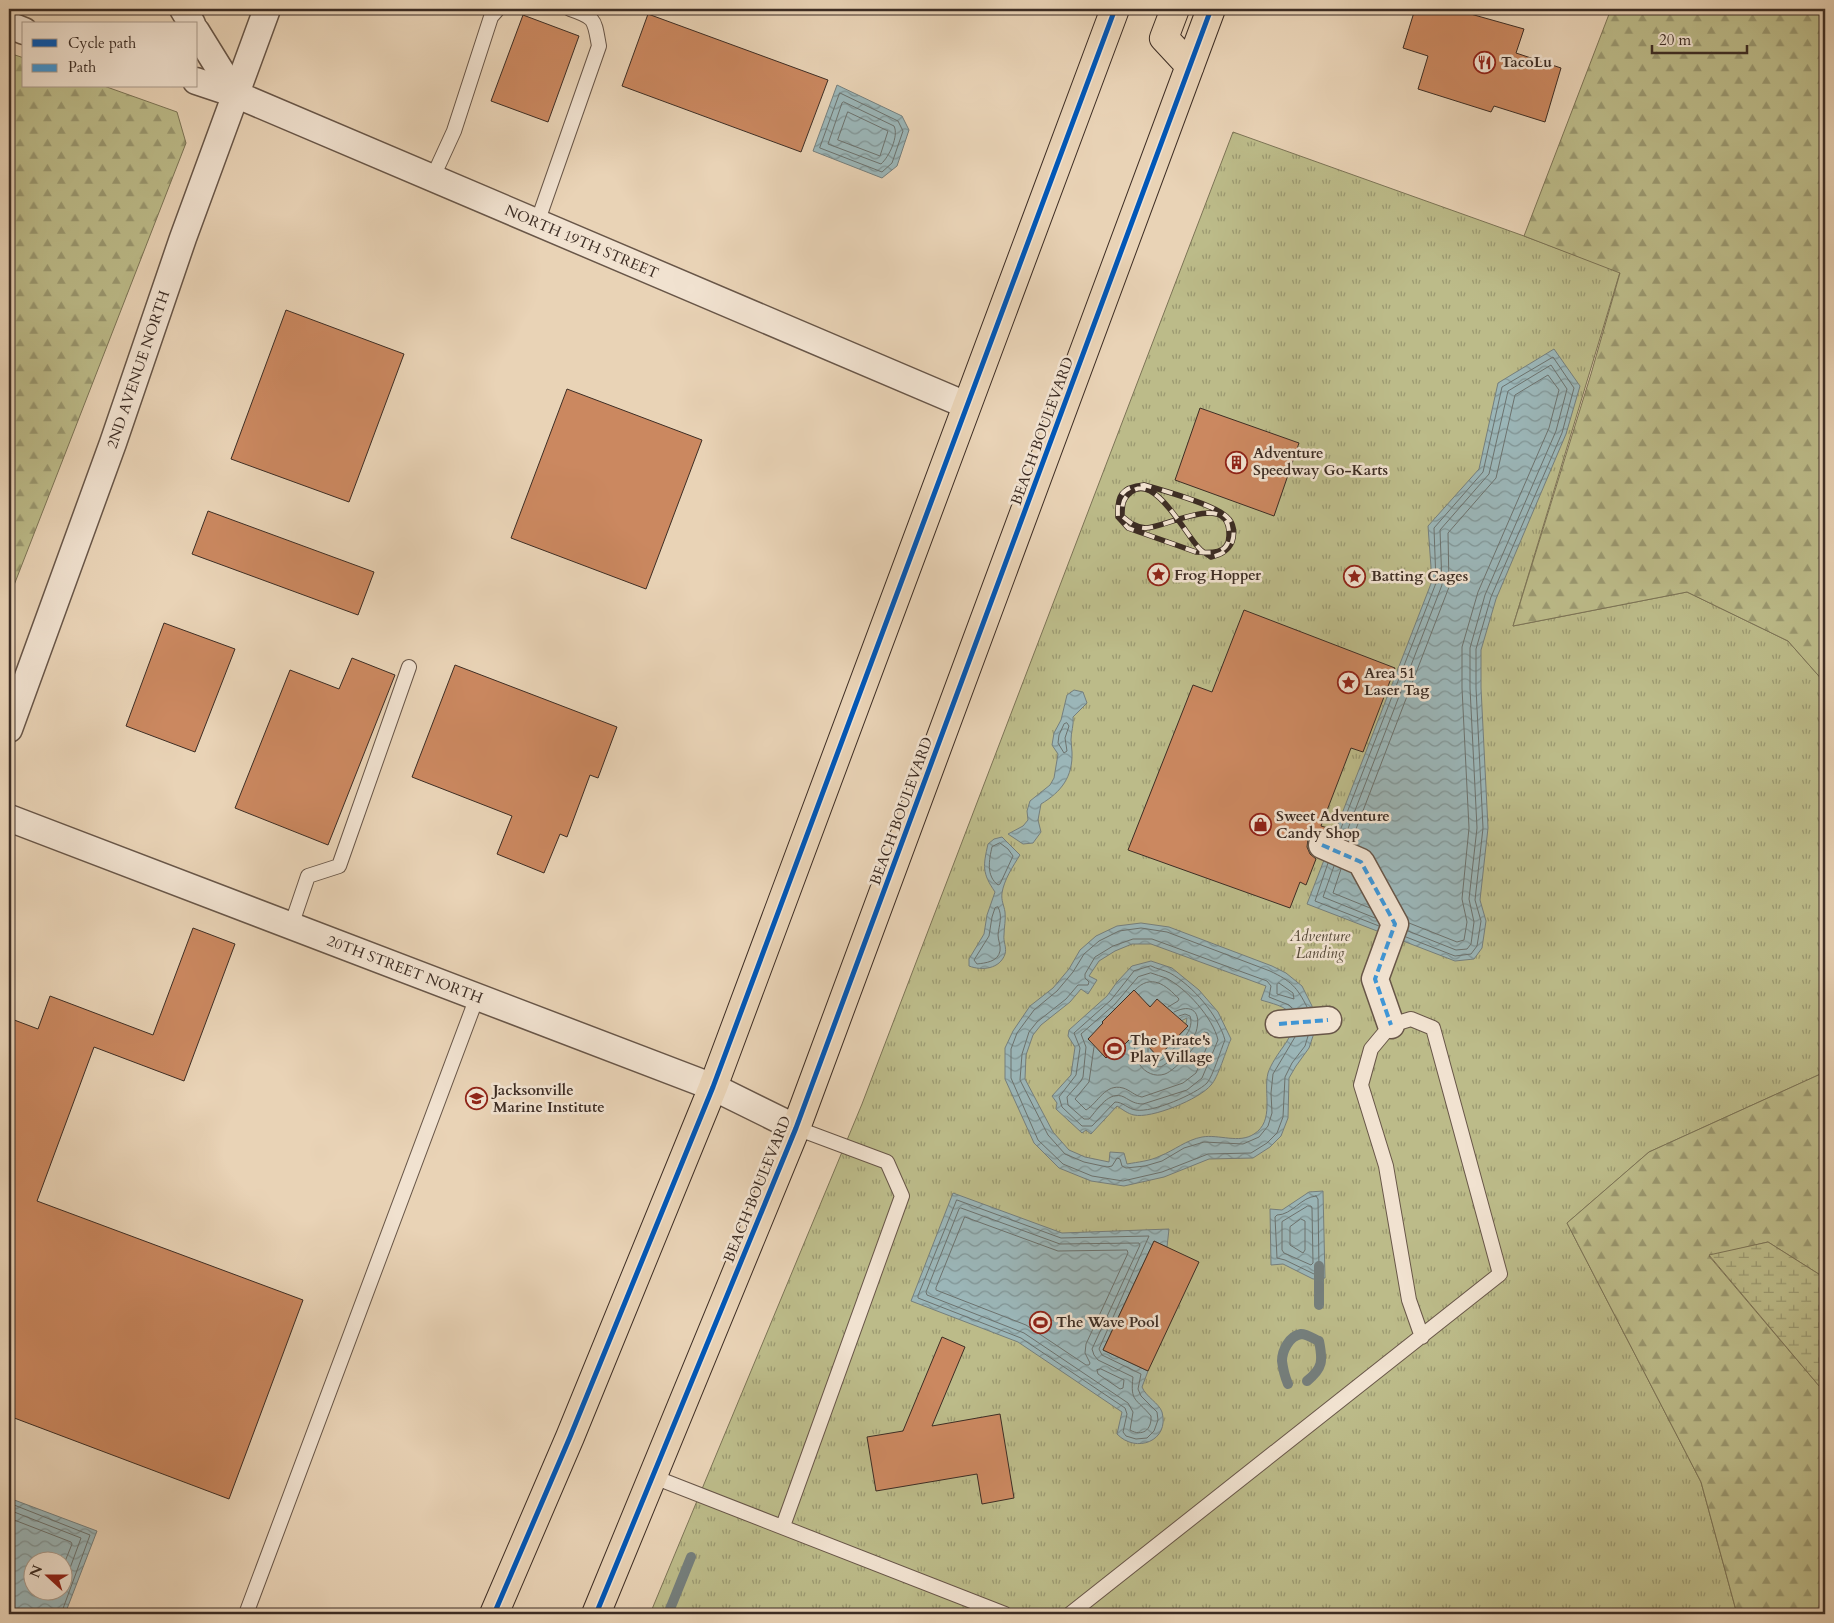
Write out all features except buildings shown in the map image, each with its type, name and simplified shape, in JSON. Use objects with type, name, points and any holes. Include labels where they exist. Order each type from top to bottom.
[{"type":"highway","points":[[494,1614],[570,1437],[713,1087],[1115,9]]},
{"type":"highway","points":[[1175,9],[1164,38],[1190,66]]},
{"type":"highway","name":"BEACH BOULEVARD","points":[[596,1614],[796,1128],[1212,9]]},
{"type":"street","points":[[182,9],[191,22]]},
{"type":"street","name":"2ND AVENUE NORTH","points":[[9,729],[113,443],[183,238],[267,9]]},
{"type":"street","points":[[9,25],[22,30]]},
{"type":"street","points":[[198,34],[235,94]]},
{"type":"street","name":"NORTH 19TH STREET","points":[[198,82],[235,94],[966,405]]},
{"type":"street","name":"20TH STREET NORTH","points":[[9,818],[713,1087],[796,1128]]},
{"type":"street","points":[[1322,845],[1361,862],[1395,924],[1375,979],[1391,1025]]},
{"type":"street","points":[[1278,1024],[1328,1020]]},
{"type":"lane","points":[[432,179],[454,131],[491,17],[498,9]]},
{"type":"lane","points":[[537,223],[600,46],[596,26],[589,16],[570,9]]},
{"type":"lane","points":[[291,926],[308,876],[339,866],[409,667]]},
{"type":"lane","points":[[246,1614],[477,997]]},
{"type":"lane","points":[[1070,1614],[1422,1336],[1500,1274],[1433,1028],[1411,1019],[1391,1025],[1371,1048],[1362,1085],[1386,1166],[1409,1300],[1422,1336]]},
{"type":"lane","points":[[783,1526],[902,1196],[887,1162],[796,1128]]},
{"type":"lane","points":[[654,1477],[1005,1614]]},
{"type":"green space","points":[[1611,9],[1825,9],[1825,683],[1788,641],[1687,592],[1513,626],[1591,374],[1620,273],[1524,236]]},
{"type":"green space","points":[[9,53],[22,57],[22,88],[110,88],[177,112],[186,143],[9,598]]},
{"type":"green space","name":"Adventure Landing","points":[[1233,132],[1620,272],[1513,626],[1687,592],[1788,641],[1825,683],[1825,1072],[1649,1152],[1567,1223],[1701,1482],[1737,1614],[650,1614],[862,1104]]},
{"type":"green space","points":[[1825,1072],[1825,1278],[1768,1242],[1709,1256],[1825,1393],[1825,1614],[1737,1614],[1701,1482],[1567,1223],[1649,1152]]},
{"type":"green space","points":[[1768,1242],[1825,1278],[1825,1393],[1709,1255]]},
{"type":"water","points":[[837,85],[902,116],[909,130],[897,166],[882,178],[813,151]]},
{"type":"water","points":[[1554,349],[1580,386],[1566,434],[1496,599],[1481,650],[1488,828],[1480,900],[1486,921],[1482,948],[1474,959],[1455,961],[1307,904],[1432,581],[1428,526],[1479,469],[1498,383]]},
{"type":"water","points":[[1074,690],[1083,692],[1087,703],[1073,717],[1072,761],[1068,776],[1060,789],[1041,804],[1038,820],[1041,832],[1033,843],[1023,844],[1008,834],[1023,826],[1028,820],[1027,811],[1030,801],[1050,785],[1054,778],[1058,754],[1052,745],[1054,733],[1061,720],[1067,695]]},
{"type":"water","points":[[1002,837],[1020,855],[1007,878],[1002,893],[1005,910],[1005,954],[1003,959],[995,966],[990,968],[974,968],[969,966],[969,959],[984,934],[987,915],[995,892],[986,874],[986,852],[988,844],[994,839]]},
{"type":"water","points":[[1141,923],[1169,927],[1272,966],[1286,973],[1302,986],[1312,1006],[1314,1033],[1309,1048],[1289,1078],[1288,1118],[1281,1136],[1270,1147],[1253,1158],[1209,1159],[1164,1177],[1124,1186],[1091,1181],[1059,1168],[1034,1143],[1005,1079],[1005,1048],[1013,1031],[1030,1006],[1053,988],[1069,969],[1080,950],[1096,936],[1117,926]],"holes":[[[1132,944],[1151,944],[1266,986],[1261,1000],[1282,1007],[1289,1012],[1293,1019],[1292,1032],[1268,1073],[1266,1114],[1264,1122],[1254,1134],[1235,1139],[1202,1137],[1191,1140],[1156,1158],[1127,1164],[1124,1153],[1110,1152],[1109,1162],[1085,1157],[1069,1150],[1053,1132],[1025,1079],[1026,1055],[1033,1035],[1041,1025],[1070,1002],[1081,989],[1088,994],[1097,980],[1089,976],[1099,961],[1115,951]]]},
{"type":"water","name":"The Pirate's Play Village","points":[[1151,961],[1172,968],[1199,990],[1218,1012],[1231,1039],[1214,1081],[1197,1096],[1175,1107],[1152,1114],[1127,1113],[1117,1106],[1091,1134],[1086,1130],[1082,1133],[1056,1109],[1057,1103],[1052,1096],[1071,1075],[1075,1047],[1068,1036],[1069,1030],[1107,996],[1132,966]],"holes":[[[1187,1018],[1185,1029],[1158,1057],[1177,1023]]]},
{"type":"water","points":[[1323,1191],[1325,1278],[1313,1279],[1283,1264],[1271,1265],[1270,1209],[1282,1210],[1309,1192]]},
{"type":"water","name":"The Wave Pool","points":[[953,1193],[1062,1233],[1169,1229],[1167,1247],[1154,1241],[1103,1350],[1148,1371],[1142,1387],[1162,1412],[1163,1422],[1161,1430],[1156,1437],[1142,1443],[1133,1443],[1125,1440],[1117,1434],[1122,1412],[1018,1342],[911,1301]]},
{"type":"water","points":[[9,1498],[97,1531],[72,1596],[72,1550],[22,1550],[22,1600],[70,1600],[65,1614],[9,1614]]},
{"type":"waterway","points":[[1319,1266],[1319,1305]]},
{"type":"waterway","points":[[1288,1384],[1282,1364],[1283,1353],[1287,1344],[1297,1335],[1301,1334],[1319,1341],[1321,1354],[1319,1368],[1307,1381]]},
{"type":"waterway","points":[[668,1614],[691,1557]]},
{"type":"railway","points":[[1196,552],[1128,528],[1118,517],[1118,503],[1125,490],[1144,485],[1200,503],[1221,512],[1227,517],[1233,528],[1232,542],[1224,552],[1211,557],[1209,556],[1205,553],[1203,552],[1200,549],[1193,541],[1186,531],[1178,519],[1169,508],[1150,491],[1140,488],[1131,492],[1126,497],[1122,506],[1122,516],[1142,528],[1156,526],[1169,522],[1182,518],[1196,514],[1209,513],[1220,515],[1227,522],[1229,536],[1226,547],[1217,552],[1207,553],[1201,552],[1196,552]]},
{"type":"marked path","points":[[1322,845],[1361,862],[1395,924],[1375,979],[1391,1025]]},
{"type":"marked path","points":[[1279,1024],[1328,1020]]},
{"type":"cycle path","points":[[494,1614],[570,1437],[713,1087],[1115,9]]},
{"type":"cycle path","points":[[596,1614],[796,1128],[1211,9]]},
{"type":"place","name":"TacoLu","points":[[1485,62]]},
{"type":"place","name":"Adventure Speedway Go-Karts","points":[[1237,462]]},
{"type":"place","name":"Frog Hopper","points":[[1158,575]]},
{"type":"place","name":"Batting Cages","points":[[1355,576]]},
{"type":"place","name":"Area 51 Laser Tag","points":[[1348,682]]},
{"type":"place","name":"Sweet Adventure Candy Shop","points":[[1260,825]]},
{"type":"place","name":"The Pirate's Play Village","points":[[1114,1049]]},
{"type":"place","name":"Jacksonville Marine Institute","points":[[477,1099]]},
{"type":"place","name":"The Wave Pool","points":[[1040,1322]]}]
